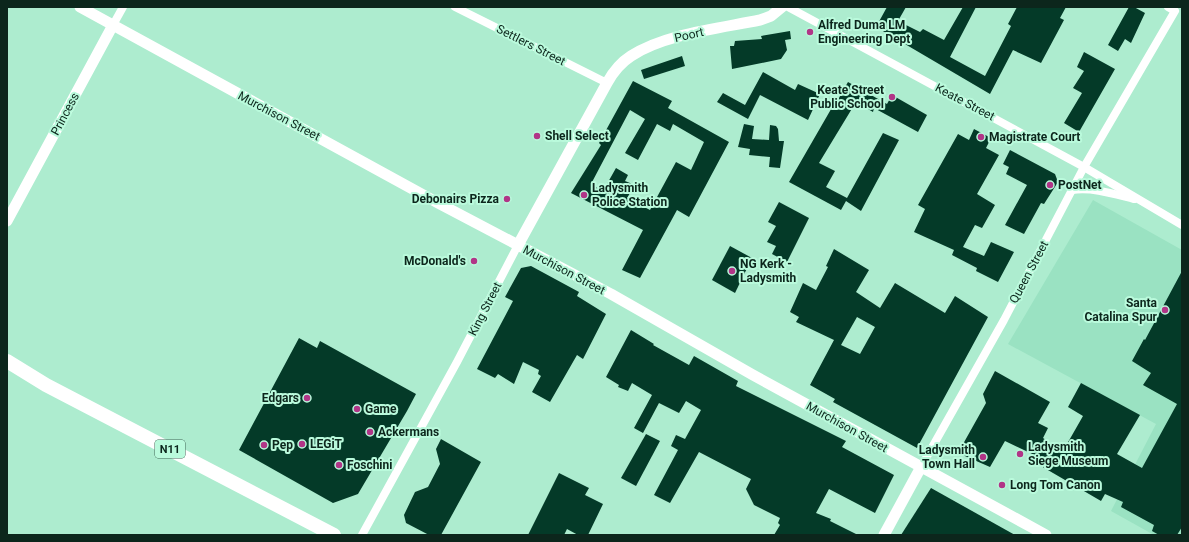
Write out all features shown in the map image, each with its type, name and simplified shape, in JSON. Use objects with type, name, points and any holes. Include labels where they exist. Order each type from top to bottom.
[{"type":"highway","name":"N11","points":[[7,361],[46,385],[334,535]]},
{"type":"street","name":"Murchison Street","points":[[80,7],[611,294],[753,375],[1046,535]]},
{"type":"street","name":"Princess","points":[[7,221],[123,7]]},
{"type":"street","name":"Settlers Street","points":[[455,7],[607,83]]},
{"type":"street","name":"Poort","points":[[607,83],[625,60],[651,45],[677,37],[760,20],[771,16],[782,7]]},
{"type":"street","name":"Keate Street","points":[[788,7],[1084,167],[1182,225]]},
{"type":"street","name":"Queen Street","points":[[884,535],[1004,320],[1084,167],[1171,9]]},
{"type":"street","name":"King Street","points":[[362,535],[607,83]]},
{"type":"street","points":[[1072,190],[1102,191],[1145,203]]},
{"type":"shaded area","points":[[1093,200],[1182,250],[1182,535],[1154,535],[1111,511],[1156,424],[1008,344]]},
{"type":"building","points":[[887,7],[906,7],[898,21],[920,32],[923,29],[944,40],[963,7],[976,7],[950,57],[985,76],[1011,26],[1008,24],[1017,7],[1066,7],[1060,18],[1064,20],[1041,63],[1013,50],[990,94],[876,27]]},
{"type":"building","points":[[1129,7],[1134,7],[1145,13],[1131,43],[1125,39],[1118,51],[1108,45]]},
{"type":"building","points":[[790,31],[791,39],[785,40],[787,50],[781,59],[732,69],[730,46],[734,46],[735,41],[762,39],[761,36]]},
{"type":"building","points":[[1084,52],[1115,69],[1079,132],[1064,123],[1082,93],[1073,88],[1084,71],[1077,67]]},
{"type":"building","points":[[682,56],[685,66],[644,79],[641,70]]},
{"type":"building","points":[[763,72],[795,90],[798,84],[820,94],[808,120],[760,95],[748,119],[717,102],[723,93],[745,105]]},
{"type":"building","points":[[633,81],[672,101],[668,108],[729,142],[689,217],[677,210],[640,278],[622,270],[643,230],[571,193],[601,145],[599,143]],"holes":[[[630,110],[645,119],[625,153],[638,160],[657,124],[670,131],[673,124],[704,142],[691,170],[676,162],[650,210],[627,198],[635,185],[625,181],[628,175],[616,168],[603,191],[591,184]]]},
{"type":"building","points":[[848,82],[887,104],[892,95],[927,115],[918,132],[874,108],[873,112],[856,102],[819,163],[835,171],[826,187],[847,198],[883,133],[899,140],[861,211],[846,201],[841,210],[789,182]]},
{"type":"building","points":[[744,124],[754,126],[752,139],[769,140],[770,125],[776,126],[778,129],[779,141],[784,141],[780,168],[769,167],[770,157],[749,155],[750,149],[738,147]]},
{"type":"building","points":[[974,129],[991,138],[986,148],[999,155],[977,194],[995,205],[982,228],[975,225],[963,247],[984,256],[991,242],[1014,252],[998,282],[976,271],[977,268],[952,255],[954,250],[914,232],[925,209],[918,205],[958,134],[969,140]]},
{"type":"building","points":[[1010,150],[1055,174],[1058,182],[1044,204],[1041,203],[1024,234],[1005,225],[1027,185],[1006,174],[1009,167],[1003,164]]},
{"type":"building","points":[[779,202],[809,218],[787,262],[772,254],[776,246],[767,242],[776,226],[768,222]]},
{"type":"building","name":"NG Kerk - Ladysmith","points":[[730,246],[752,258],[735,293],[712,280]]},
{"type":"building","points":[[834,249],[869,270],[856,292],[880,308],[895,283],[945,313],[955,296],[988,317],[917,448],[833,402],[835,399],[810,385],[834,340],[796,322],[799,317],[790,312],[803,283],[816,290],[828,267],[826,266]],"holes":[[[857,317],[875,327],[860,354],[841,345]]]},
{"type":"building","points":[[531,266],[579,292],[577,296],[606,314],[583,359],[577,355],[550,402],[532,392],[541,376],[538,374],[539,370],[523,362],[514,384],[498,374],[495,378],[477,369],[513,301],[505,297],[521,268]]},
{"type":"building","points":[[1182,271],[1182,527],[1177,535],[1159,535],[1152,531],[1154,525],[1121,507],[1123,502],[1105,494],[1101,501],[1041,466],[1045,460],[1005,441],[990,467],[958,453],[986,403],[983,394],[995,371],[1050,402],[1038,423],[1048,428],[1043,438],[1063,451],[1083,416],[1068,407],[1081,383],[1140,415],[1117,454],[1142,468],[1177,404],[1143,385],[1151,373],[1132,361]]},
{"type":"building","points":[[631,330],[654,344],[653,345],[689,365],[694,356],[738,381],[736,386],[846,441],[842,447],[894,475],[875,513],[829,489],[816,513],[831,519],[830,521],[858,535],[774,535],[780,525],[778,523],[780,518],[754,505],[746,489],[751,479],[699,452],[670,503],[654,495],[678,450],[671,446],[676,435],[685,439],[701,410],[686,401],[679,413],[659,403],[643,433],[634,428],[652,395],[632,383],[628,391],[618,387],[619,385],[606,377]]},
{"type":"building","points":[[299,338],[317,348],[320,341],[416,394],[358,494],[333,503],[239,450]]},
{"type":"building","points":[[646,434],[660,441],[636,486],[621,478]]},
{"type":"building","points":[[441,439],[481,462],[441,535],[429,535],[406,523],[404,515],[415,492],[428,487],[440,464],[436,449]]},
{"type":"building","points":[[559,473],[589,488],[585,495],[603,504],[588,535],[578,535],[567,529],[564,535],[528,535]]},
{"type":"building","points":[[931,488],[1015,535],[901,535]]},
{"type":"place","name":"Alfred Duma LM Engineering Dept","points":[[810,32]]},
{"type":"place","name":"Keate Street Public School","points":[[892,97]]},
{"type":"place","name":"Shell Select","points":[[537,136]]},
{"type":"place","name":"Magistrate Court","points":[[981,137]]},
{"type":"place","name":"PostNet","points":[[1050,185]]},
{"type":"place","name":"Ladysmith Police Station","points":[[584,195]]},
{"type":"place","name":"Debonairs Pizza","points":[[507,199]]},
{"type":"place","name":"McDonald's","points":[[474,261]]},
{"type":"place","name":"NG Kerk - Ladysmith","points":[[732,271]]},
{"type":"place","name":"Santa Catalina Spur","points":[[1165,310]]},
{"type":"place","name":"Edgars","points":[[307,398]]},
{"type":"place","name":"Game","points":[[357,409]]},
{"type":"place","name":"Ackermans","points":[[370,432]]},
{"type":"place","name":"LEGiT","points":[[302,444]]},
{"type":"place","name":"Pep","points":[[264,445]]},
{"type":"place","name":"Ladysmith Siege Museum","points":[[1020,454]]},
{"type":"place","name":"Ladysmith Town Hall","points":[[983,457]]},
{"type":"place","name":"Foschini","points":[[339,465]]},
{"type":"place","name":"Long Tom Canon","points":[[1002,485]]}]
